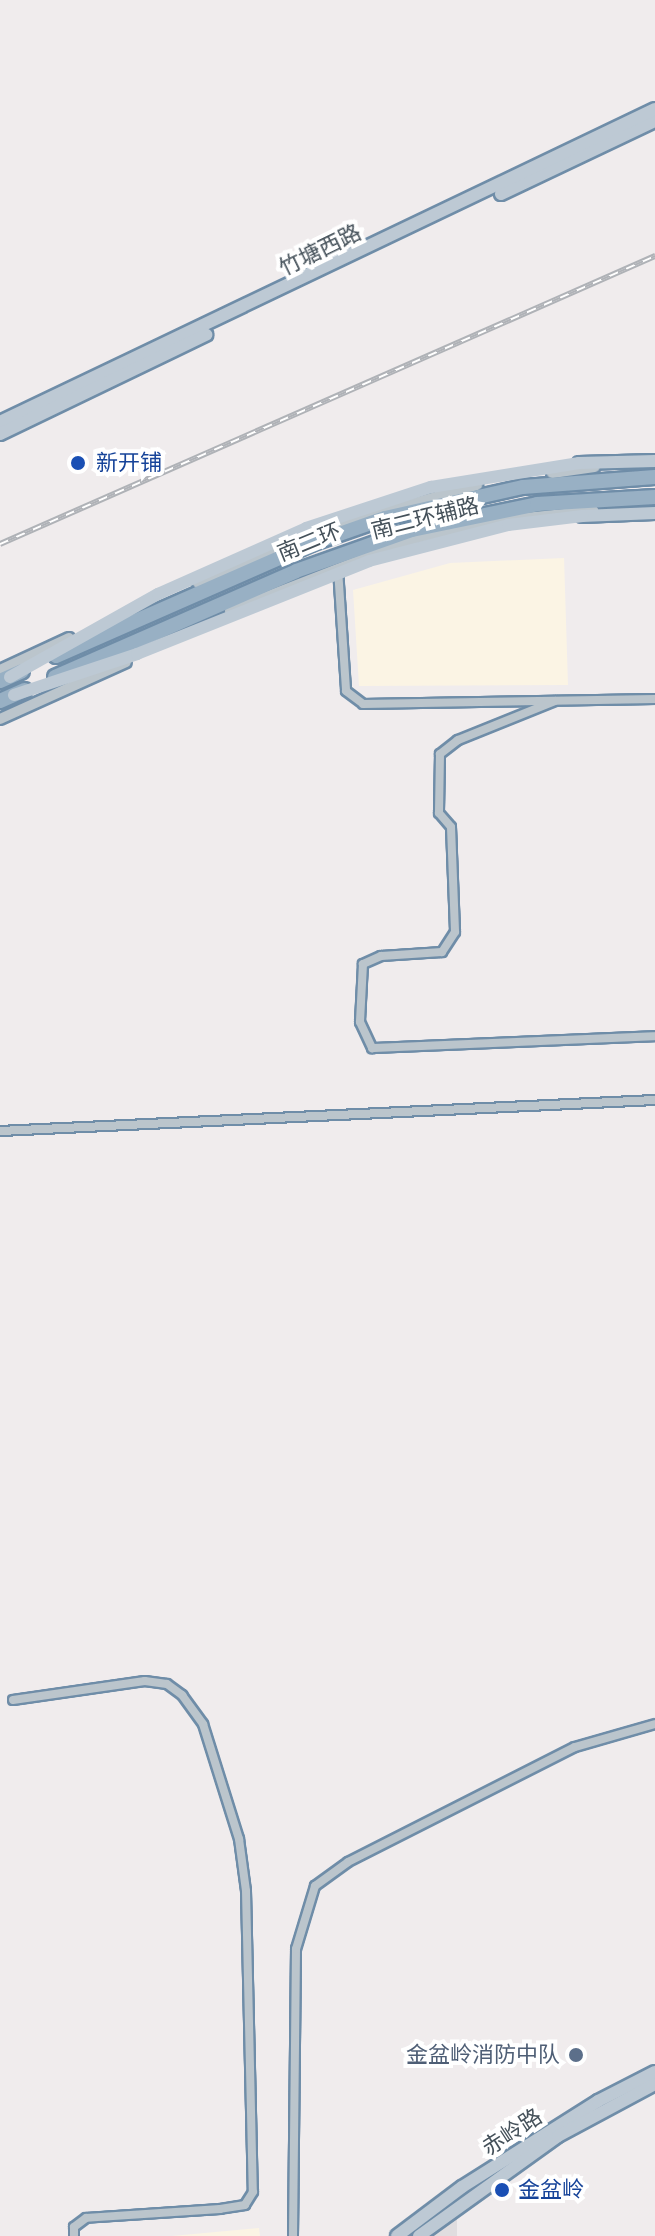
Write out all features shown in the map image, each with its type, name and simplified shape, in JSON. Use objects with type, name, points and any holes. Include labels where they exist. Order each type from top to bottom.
[{"type":"highway","name":"南二环","points":[[3,676],[282,556],[385,518],[523,487],[655,477]]},
{"type":"highway","name":"南二环","points":[[0,701],[296,571],[412,530],[537,504],[655,497]]},
{"type":"main road","name":"竹塘西路","points":[[0,422],[655,109]]},
{"type":"main road","name":"竹塘西路","points":[[0,434],[655,121]]},
{"type":"main road","name":"南二环辅路","points":[[621,461],[655,461]]},
{"type":"main road","points":[[3,676],[158,594],[306,528],[431,487],[579,463],[621,461]]},
{"type":"main road","name":"南二环辅路","points":[[626,513],[655,513]]},
{"type":"main road","points":[[14,695],[137,654],[369,561],[508,525],[626,513]]},
{"type":"main road","name":"赤岭路","points":[[397,2236],[573,2117],[655,2072]]},
{"type":"main road","name":"赤岭路","points":[[419,2236],[558,2136],[655,2084]]},
{"type":"street","name":"南二环辅路","points":[[3,676],[278,548],[381,511],[483,483],[621,461]]},
{"type":"street","name":"南二环辅路","points":[[0,719],[338,566],[420,537],[487,522],[582,510],[626,513]]},
{"type":"street","points":[[338,566],[346,691],[363,704],[655,699]]},
{"type":"street","points":[[555,701],[458,740],[440,754],[439,813],[451,827],[455,932],[442,952],[381,956],[363,964],[360,1022],[372,1048],[655,1036]]},
{"type":"street","points":[[0,1131],[655,1100]]},
{"type":"street","points":[[13,1700],[145,1681],[167,1684],[182,1695],[203,1724],[239,1839],[246,1891],[253,2192],[245,2205],[220,2209],[86,2218],[74,2227],[74,2236]]},
{"type":"street","points":[[293,2236],[296,1949],[315,1886],[348,1862],[575,1747],[655,1724]]},
{"type":"shaded area","points":[[564,558],[568,685],[359,686],[353,590],[450,563]]},
{"type":"shaded area","points":[[457,2217],[457,2236],[431,2236]]},
{"type":"shaded area","points":[[259,2228],[260,2236],[172,2236]]},
{"type":"railway","points":[[0,544],[655,256]]},
{"type":"place","name":"新开铺","points":[[78,463]]},
{"type":"place","name":"金盆岭消防中队","points":[[576,2055]]},
{"type":"place","name":"金盆岭","points":[[502,2190]]}]
